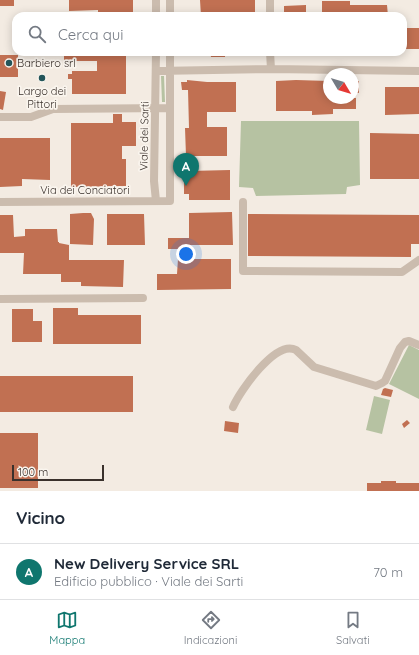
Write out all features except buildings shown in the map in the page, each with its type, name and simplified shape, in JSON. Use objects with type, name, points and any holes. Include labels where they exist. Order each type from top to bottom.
[{"type":"street","points":[[156,0],[156,12]]},
{"type":"street","points":[[170,0],[170,12]]},
{"type":"street","points":[[270,0],[270,12]]},
{"type":"street","name":"Viale dei Sarti","points":[[156,56],[154,181],[156,201]]},
{"type":"street","points":[[0,117],[31,117],[52,109],[169,108],[170,56]]},
{"type":"street","points":[[270,56],[270,69]]},
{"type":"street","points":[[156,71],[270,69],[419,71]]},
{"type":"street","name":"Via dei Conciatori","points":[[0,202],[170,201],[169,108]]},
{"type":"street","points":[[243,202],[243,272],[402,272],[419,260]]},
{"type":"street","points":[[0,300],[143,298]]},
{"type":"street","points":[[233,407],[241,391],[254,374],[268,360],[285,349],[292,348],[296,350],[314,367],[376,386],[385,381],[402,345],[409,341],[419,345]]},
{"type":"green space","points":[[161,76],[164,76],[165,102],[162,102]]},
{"type":"green space","points":[[241,121],[359,121],[360,185],[347,187],[346,194],[256,196],[253,188],[239,187]]},
{"type":"green space","points":[[409,345],[419,350],[419,399],[389,384]]},
{"type":"green space","points":[[374,396],[390,400],[382,434],[366,430]]},
{"type":"place","name":"Barbiero srl","points":[[9,63]]},
{"type":"place","name":"Largo dei Pittori","points":[[42,78]]},
{"type":"place","name":"New Delivery Service SRL","points":[[186,186]]}]
